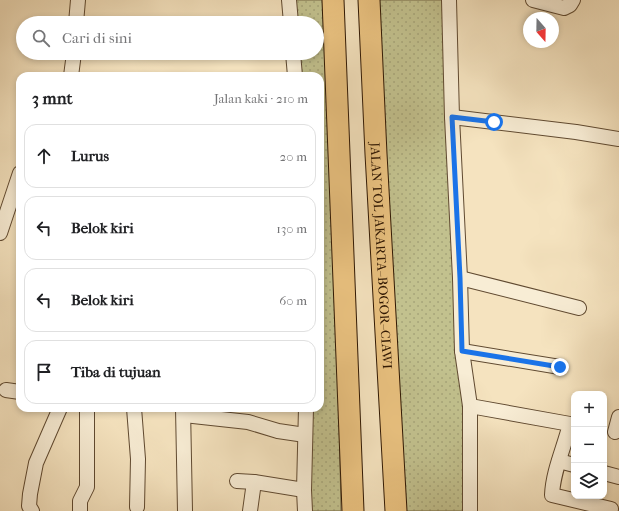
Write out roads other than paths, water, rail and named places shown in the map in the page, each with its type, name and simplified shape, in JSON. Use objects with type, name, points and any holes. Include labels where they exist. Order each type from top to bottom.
[{"type":"highway","points":[[333,0],[353,511]]},
{"type":"highway","name":"JALAN TOL JAKARTA–BOGOR–CIAWI","points":[[369,0],[396,511]]},
{"type":"street","points":[[77,16],[78,0]]},
{"type":"street","points":[[289,0],[290,16]]},
{"type":"street","points":[[449,0],[452,117],[462,351],[470,406],[470,511]]},
{"type":"street","points":[[533,0],[564,8],[570,5],[573,0]]},
{"type":"street","points":[[72,72],[73,60]]},
{"type":"street","points":[[294,60],[295,72]]},
{"type":"street","points":[[452,117],[576,132],[619,139]]},
{"type":"street","points":[[0,233],[14,210],[16,198]]},
{"type":"street","points":[[460,278],[579,308]]},
{"type":"street","points":[[462,351],[560,367]]},
{"type":"street","points":[[6,390],[16,391]]},
{"type":"street","points":[[470,406],[571,425]]},
{"type":"street","points":[[32,511],[29,506],[36,463],[58,412]]},
{"type":"street","points":[[80,511],[80,500],[87,487],[87,412]]},
{"type":"street","points":[[134,412],[138,459],[137,507]]},
{"type":"street","points":[[186,511],[184,412],[248,422],[278,431],[305,435]]},
{"type":"street","points":[[305,511],[306,412]]},
{"type":"street","points":[[613,432],[619,417]]},
{"type":"street","points":[[571,427],[556,469],[552,495],[611,509]]},
{"type":"street","points":[[559,461],[571,464]]},
{"type":"street","points":[[607,474],[619,477]]},
{"type":"street","points":[[237,481],[254,482],[304,490]]},
{"type":"street","points":[[250,511],[254,482]]}]
